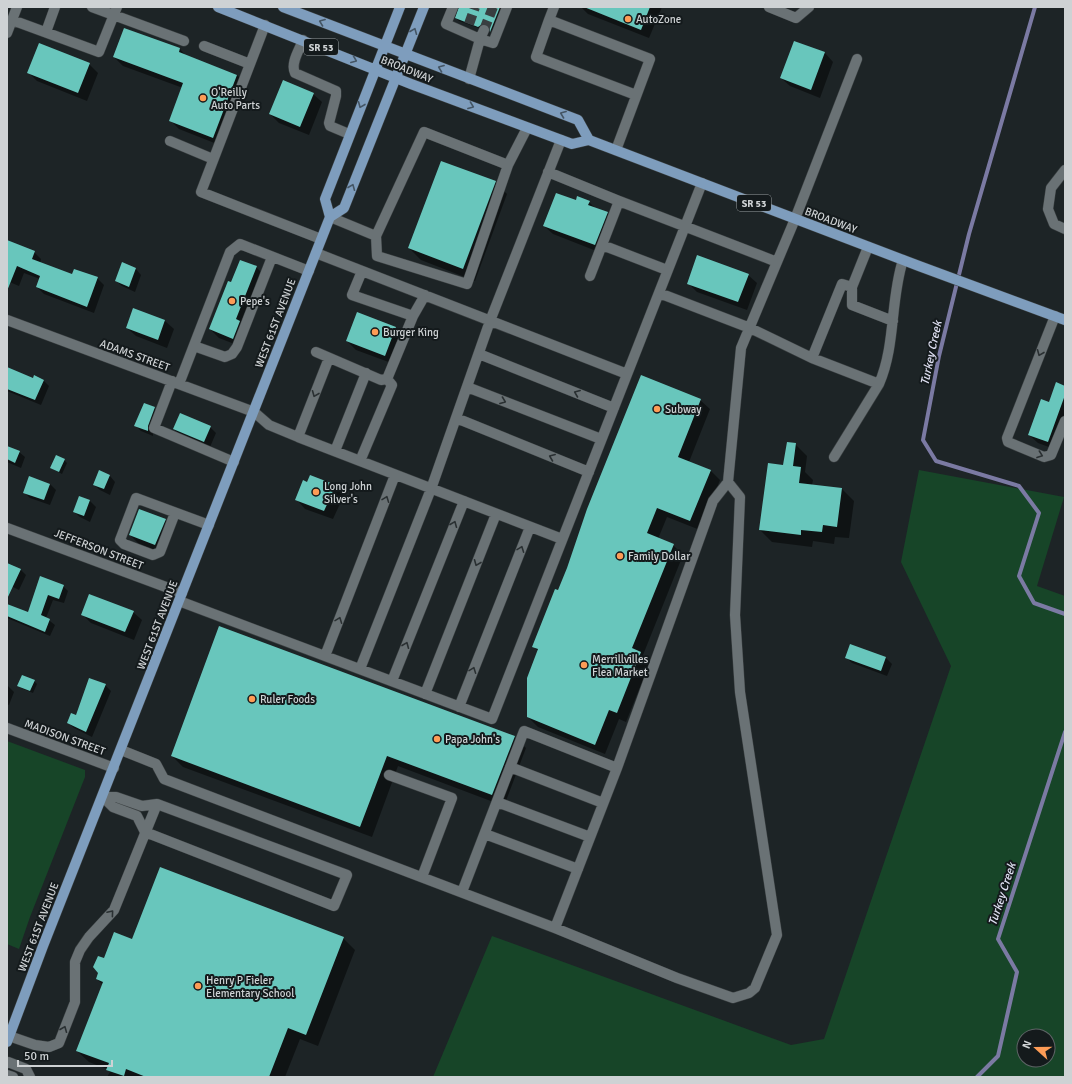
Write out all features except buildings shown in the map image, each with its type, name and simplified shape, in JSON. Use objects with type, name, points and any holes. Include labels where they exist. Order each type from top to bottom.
[{"type":"main road","name":"BROADWAY","points":[[218,7],[527,128],[572,144],[589,140],[868,247],[1065,320]]},
{"type":"main road","name":"BROADWAY","points":[[283,7],[578,120],[589,140]]},
{"type":"main road","points":[[330,217],[325,199],[349,134],[400,7]]},
{"type":"main road","name":"WEST 61ST AVENUE","points":[[8,1039],[43,946],[103,797],[321,239],[330,217],[344,208],[424,7]]},
{"type":"street","points":[[7,33],[17,7]]},
{"type":"street","points":[[46,32],[56,7]]},
{"type":"street","points":[[92,7],[115,11],[184,41]]},
{"type":"street","points":[[453,7],[446,24],[467,28],[482,35],[493,43],[507,7]]},
{"type":"street","points":[[554,7],[536,56],[636,96]]},
{"type":"street","points":[[769,7],[796,18],[809,7]]},
{"type":"street","points":[[12,20],[99,52],[115,11]]},
{"type":"street","points":[[549,20],[650,59],[616,150]]},
{"type":"street","points":[[266,25],[201,192],[321,239]]},
{"type":"street","points":[[469,79],[482,35]]},
{"type":"street","points":[[303,40],[294,63],[293,68],[295,73],[336,91],[330,126],[349,134]]},
{"type":"street","points":[[204,46],[250,64]]},
{"type":"street","points":[[555,928],[617,768],[713,501],[728,482],[741,348],[795,219],[857,58]]},
{"type":"street","points":[[508,165],[424,132],[376,236],[377,256],[467,284],[508,165],[527,128]]},
{"type":"street","points":[[360,669],[431,488],[490,321],[561,140]]},
{"type":"street","points":[[170,141],[213,158]]},
{"type":"street","points":[[1065,170],[1051,188],[1048,209],[1054,224],[1065,229]]},
{"type":"street","points":[[548,172],[777,262]]},
{"type":"street","points":[[254,412],[269,425],[298,437],[562,539],[702,183]]},
{"type":"street","points":[[590,276],[619,201]]},
{"type":"street","points":[[330,217],[376,236]]},
{"type":"street","points":[[234,462],[154,428],[194,346],[230,252],[240,244],[309,271]]},
{"type":"street","points":[[602,245],[667,270]]},
{"type":"street","points":[[868,247],[852,287],[852,305],[893,321]]},
{"type":"street","points":[[316,253],[626,374]]},
{"type":"street","points":[[194,346],[225,357],[232,354],[237,347],[272,257]]},
{"type":"street","points":[[834,457],[879,384],[888,360],[896,283],[903,260]]},
{"type":"street","points":[[362,271],[352,295],[413,316]]},
{"type":"street","points":[[812,358],[842,284],[852,287]]},
{"type":"street","points":[[658,293],[750,328],[812,358],[879,384]]},
{"type":"street","points":[[387,379],[413,316],[425,296]]},
{"type":"street","points":[[1054,316],[1006,438],[1008,442],[1044,457],[1048,457],[1051,456],[1065,421]]},
{"type":"street","name":"ADAMS STREET","points":[[7,320],[254,412]]},
{"type":"street","points":[[316,352],[380,380],[387,379]]},
{"type":"street","points":[[478,354],[614,408]]},
{"type":"street","points":[[298,437],[329,358]]},
{"type":"street","points":[[335,451],[366,373]]},
{"type":"street","points":[[360,461],[392,385],[387,379]]},
{"type":"street","points":[[467,387],[601,439]]},
{"type":"street","points":[[456,418],[588,472]]},
{"type":"street","points":[[325,656],[395,475]]},
{"type":"street","points":[[121,750],[156,764],[164,779],[555,928],[677,978],[733,998],[748,993],[755,988],[777,935],[740,692],[735,616],[740,497],[728,482]]},
{"type":"street","points":[[176,513],[160,552],[153,555],[124,544],[120,540],[136,498],[209,525]]},
{"type":"street","points":[[392,681],[464,501]]},
{"type":"street","points":[[425,694],[496,514]]},
{"type":"street","points":[[459,707],[530,527]]},
{"type":"street","name":"JEFFERSON STREET","points":[[7,528],[325,656],[492,719],[562,539]]},
{"type":"street","name":"MADISON STREET","points":[[7,728],[114,768]]},
{"type":"street","points":[[462,892],[524,731],[617,768]]},
{"type":"street","points":[[510,767],[603,803]]},
{"type":"street","points":[[389,775],[452,798],[422,877]]},
{"type":"street","points":[[103,797],[116,797],[142,806],[157,804],[347,875],[334,906],[145,832],[137,816],[113,807],[103,797]]},
{"type":"street","points":[[497,802],[590,837]]},
{"type":"street","points":[[8,1039],[49,1047],[59,1043],[75,1002],[75,962],[80,950],[88,938],[114,910],[157,804]]},
{"type":"street","points":[[485,834],[578,869]]},
{"type":"street","points":[[7,1063],[8,1062],[26,1069],[29,1077]]},
{"type":"street","points":[[7,1074],[13,1077]]},
{"type":"green space","points":[[919,470],[1064,497],[1037,586],[1065,596],[1065,1077],[433,1077],[492,936],[791,1045],[824,1039],[951,666],[901,562]]},
{"type":"green space","points":[[7,741],[85,770],[85,777],[19,949],[7,944]]},
{"type":"waterway","name":"Turkey Creek","points":[[1035,7],[969,234],[939,356],[923,440],[936,461],[1019,486],[1039,513],[1019,576],[1034,603],[1065,614]]},
{"type":"waterway","name":"Turkey Creek","points":[[977,1077],[998,1056],[1017,972],[998,939],[1065,732]]},
{"type":"tunnel","points":[[469,24],[475,7]]},
{"type":"tunnel","points":[[484,30],[493,7]]},
{"type":"place","name":"AutoZone","points":[[628,19]]},
{"type":"place","name":"O'Reilly Auto Parts","points":[[203,98]]},
{"type":"place","name":"Pepe's","points":[[232,301]]},
{"type":"place","name":"Burger King","points":[[375,332]]},
{"type":"place","name":"Subway","points":[[657,409]]},
{"type":"place","name":"Long John Silver's","points":[[316,492]]},
{"type":"place","name":"Family Dollar","points":[[620,556]]},
{"type":"place","name":"Merrillvilles Flea Market","points":[[584,665]]},
{"type":"place","name":"Ruler Foods","points":[[252,699]]},
{"type":"place","name":"Papa John's","points":[[437,739]]},
{"type":"place","name":"Henry P Fieler Elementary School","points":[[198,986]]}]
